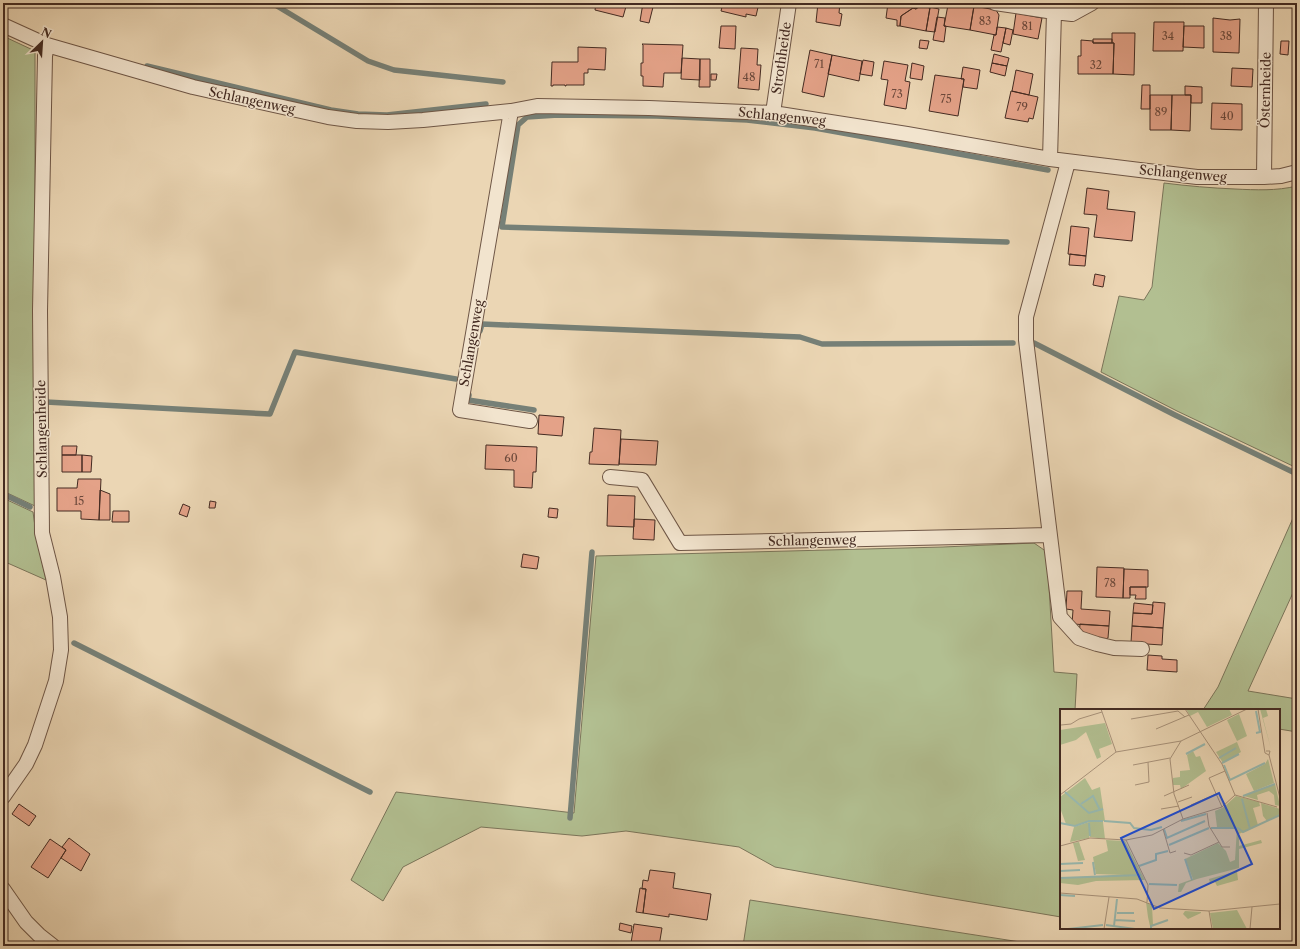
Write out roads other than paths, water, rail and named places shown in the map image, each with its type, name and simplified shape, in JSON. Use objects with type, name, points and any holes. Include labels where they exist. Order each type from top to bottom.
[{"type":"street","name":"Strothheide","points":[[773,113],[789,3]]},
{"type":"street","points":[[995,3],[1072,14],[1092,3]]},
{"type":"street","name":"Östernheide","points":[[1264,178],[1266,3]]},
{"type":"street","points":[[1050,160],[1054,12]]},
{"type":"street","name":"Schlangenweg","points":[[3,26],[47,45],[193,87],[357,122],[388,122],[511,111],[537,106],[649,108],[773,113],[907,134],[1050,160],[1197,177],[1264,178],[1297,172]]},
{"type":"street","name":"Schlangenheide","points":[[3,798],[26,764],[36,745],[56,681],[61,650],[60,618],[53,577],[42,533],[40,311],[45,56],[47,45]]},
{"type":"street","name":"Schlangenweg","points":[[511,111],[460,410],[530,421]]},
{"type":"street","points":[[1068,162],[1026,317],[1026,340],[1060,617],[1079,638],[1114,648],[1142,649]]},
{"type":"street","name":"Schlangenweg","points":[[610,477],[642,480],[680,542],[1049,535]]},
{"type":"street","points":[[3,889],[26,922],[53,946]]},
{"type":"waterway","points":[[272,3],[368,61],[394,70],[503,82]]},
{"type":"waterway","points":[[147,66],[331,110],[358,114],[387,115],[486,104]]},
{"type":"waterway","points":[[1007,242],[502,227],[518,125],[527,117],[558,115],[657,116],[747,120],[815,128],[1048,170]]},
{"type":"waterway","points":[[480,331],[482,324],[800,337],[822,344],[1013,343]]},
{"type":"waterway","points":[[1034,343],[1175,415],[1297,474]]},
{"type":"waterway","points":[[46,402],[270,414],[295,352],[456,379]]},
{"type":"waterway","points":[[469,395],[468,400],[534,410]]},
{"type":"waterway","points":[[3,494],[30,507]]},
{"type":"waterway","points":[[570,818],[592,552]]},
{"type":"waterway","points":[[74,643],[370,792]]}]
